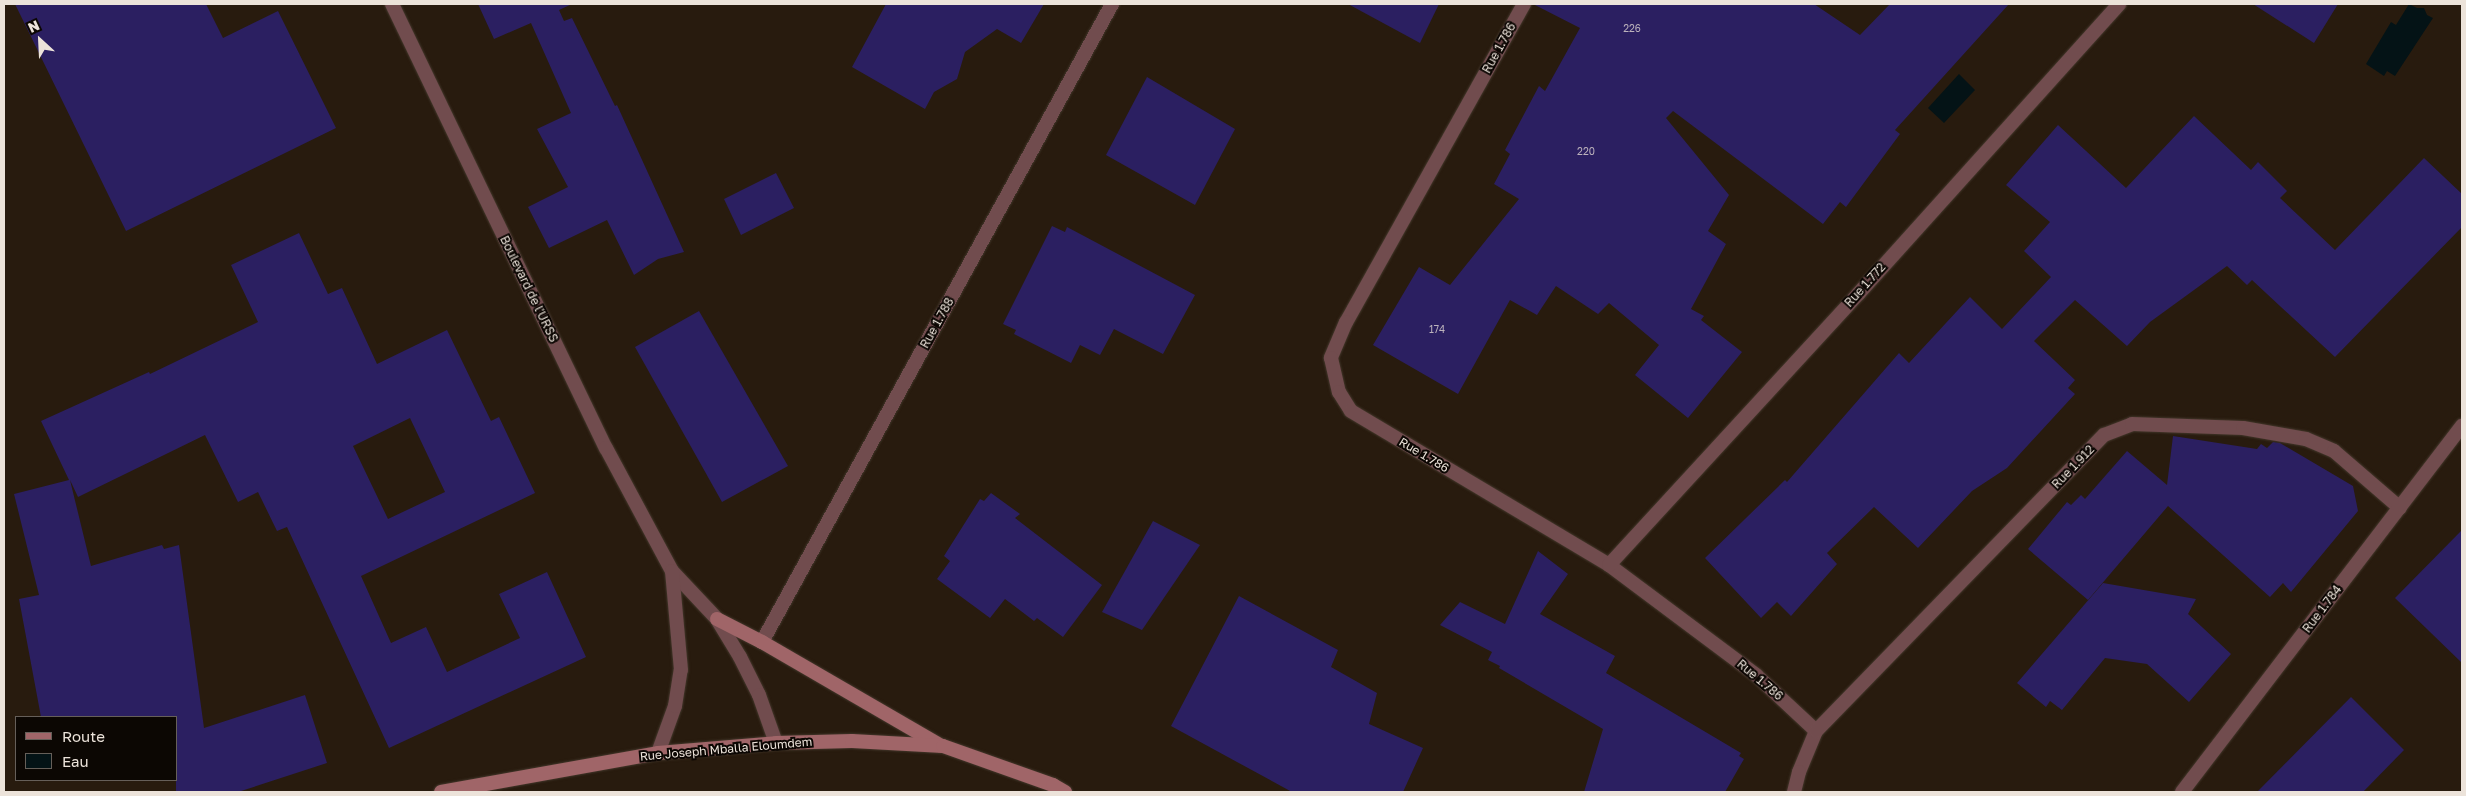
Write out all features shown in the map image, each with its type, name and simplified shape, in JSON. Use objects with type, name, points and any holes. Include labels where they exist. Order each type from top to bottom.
[{"type":"main road","points":[[717,619],[762,642],[943,746]]},
{"type":"main road","name":"Rue Joseph Mballa Eloumdem","points":[[441,792],[658,753],[776,743],[852,741],[943,746],[1052,784],[1065,792]]},
{"type":"street","name":"Boulevard de l'URSS","points":[[392,4],[601,439],[672,571]]},
{"type":"street","name":"Rue 1.788","points":[[762,642],[1112,4]]},
{"type":"street","name":"Rue 1.786","points":[[1524,4],[1346,322],[1331,358],[1340,392],[1352,411],[1608,565],[1756,675],[1816,731]]},
{"type":"street","name":"Rue 1.772","points":[[1608,565],[1866,285],[2119,4]]},
{"type":"street","name":"Rue 1.912","points":[[1816,731],[2104,435],[2132,424],[2243,428],[2306,439],[2334,451],[2400,508]]},
{"type":"street","name":"Rue 1.784","points":[[2182,792],[2462,426]]},
{"type":"street","points":[[672,571],[717,619],[759,694],[776,743]]},
{"type":"street","points":[[658,753],[675,706],[681,670],[672,571]]},
{"type":"street","points":[[1794,792],[1799,772],[1816,731]]},
{"type":"water","points":[[2409,4],[2417,8],[2424,8],[2427,15],[2433,18],[2395,76],[2387,71],[2384,76],[2366,64],[2391,22],[2396,25]]},
{"type":"water","points":[[1959,74],[1975,90],[1944,123],[1928,108]]},
{"type":"building","points":[[15,4],[206,4],[223,38],[278,11],[336,128],[126,231]]},
{"type":"building","points":[[478,4],[572,4],[559,10],[564,21],[572,18],[615,106],[617,105],[684,252],[658,259],[634,275],[607,220],[549,248],[528,207],[568,187],[537,129],[571,113],[531,23],[494,39]]},
{"type":"building","points":[[886,4],[1044,4],[1021,43],[997,29],[965,52],[957,79],[934,92],[925,109],[852,67]]},
{"type":"building","points":[[1348,4],[1439,4],[1420,43]]},
{"type":"building","points":[[1533,4],[1814,4],[1860,35],[1890,4],[2009,4],[1895,130],[1900,134],[1846,207],[1840,202],[1823,224],[1673,111],[1666,118],[1729,195],[1708,231],[1726,244],[1691,309],[1704,316],[1701,320],[1742,352],[1688,418],[1635,375],[1659,345],[1609,303],[1598,314],[1556,286],[1537,315],[1510,300],[1458,394],[1373,345],[1419,267],[1450,285],[1519,199],[1494,184],[1510,154],[1505,150],[1539,86],[1545,91],[1580,28]]},
{"type":"building","points":[[2253,4],[2338,4],[2314,43]]},
{"type":"building","points":[[1147,77],[1235,129],[1195,205],[1106,155]]},
{"type":"building","points":[[2194,116],[2251,170],[2258,162],[2287,191],[2280,198],[2335,250],[2424,158],[2462,194],[2462,227],[2335,357],[2252,280],[2247,285],[2227,266],[2150,322],[2127,346],[2075,300],[2034,341],[2075,380],[2068,388],[2075,394],[2007,468],[1972,491],[1918,548],[1874,507],[1827,553],[1837,564],[1791,616],[1777,602],[1761,618],[1705,558],[1785,480],[1787,482],[1899,353],[1909,363],[1970,297],[2002,329],[2051,277],[2024,251],[2050,222],[2006,185],[2058,125],[2126,188]]},
{"type":"building","points":[[776,173],[794,208],[741,235],[724,199]]},
{"type":"building","points":[[1052,226],[1065,232],[1067,227],[1195,295],[1163,354],[1114,329],[1100,355],[1080,345],[1071,363],[1014,334],[1016,330],[1003,324]]},
{"type":"building","points":[[299,233],[328,294],[342,288],[377,364],[447,330],[491,421],[499,417],[535,493],[361,576],[391,643],[426,627],[447,672],[520,638],[499,594],[547,572],[586,657],[389,748],[287,527],[277,531],[258,492],[238,502],[205,435],[78,497],[70,480],[91,566],[162,545],[164,549],[179,545],[204,728],[305,695],[327,763],[238,792],[176,792],[176,781],[178,781],[178,716],[41,716],[19,599],[39,595],[14,494],[69,480],[41,421],[149,372],[150,374],[258,322],[231,265]],"holes":[[[410,418],[445,492],[388,519],[353,446]]]},
{"type":"building","points":[[699,311],[788,466],[722,502],[635,347]]},
{"type":"building","points":[[2173,436],[2257,449],[2261,444],[2267,448],[2273,442],[2280,443],[2353,486],[2358,511],[2291,592],[2283,583],[2270,597],[2168,506],[2088,600],[2028,549],[2067,502],[2071,505],[2081,495],[2085,499],[2127,451],[2167,485]]},
{"type":"building","points":[[991,493],[1020,514],[1015,518],[1102,585],[1063,637],[1037,618],[1034,621],[1005,599],[990,618],[937,579],[950,561],[944,556],[980,499],[984,501]]},
{"type":"building","points":[[1153,521],[1200,545],[1142,630],[1102,612]]},
{"type":"building","points":[[2462,530],[2462,663],[2395,598]]},
{"type":"building","points":[[1538,551],[1568,574],[1540,614],[1615,656],[1606,673],[1741,753],[1739,756],[1744,759],[1725,792],[1584,792],[1603,729],[1499,668],[1500,666],[1488,660],[1492,652],[1440,625],[1460,602],[1505,624]]},
{"type":"building","points":[[2103,583],[2196,599],[2188,614],[2231,654],[2189,702],[2147,664],[2105,658],[2062,710],[2050,701],[2046,707],[2017,683]]},
{"type":"building","points":[[1239,596],[1338,650],[1331,667],[1377,693],[1369,724],[1423,748],[1403,792],[1292,792],[1171,726]]},
{"type":"building","points":[[2351,697],[2404,750],[2363,792],[2257,792]]}]
